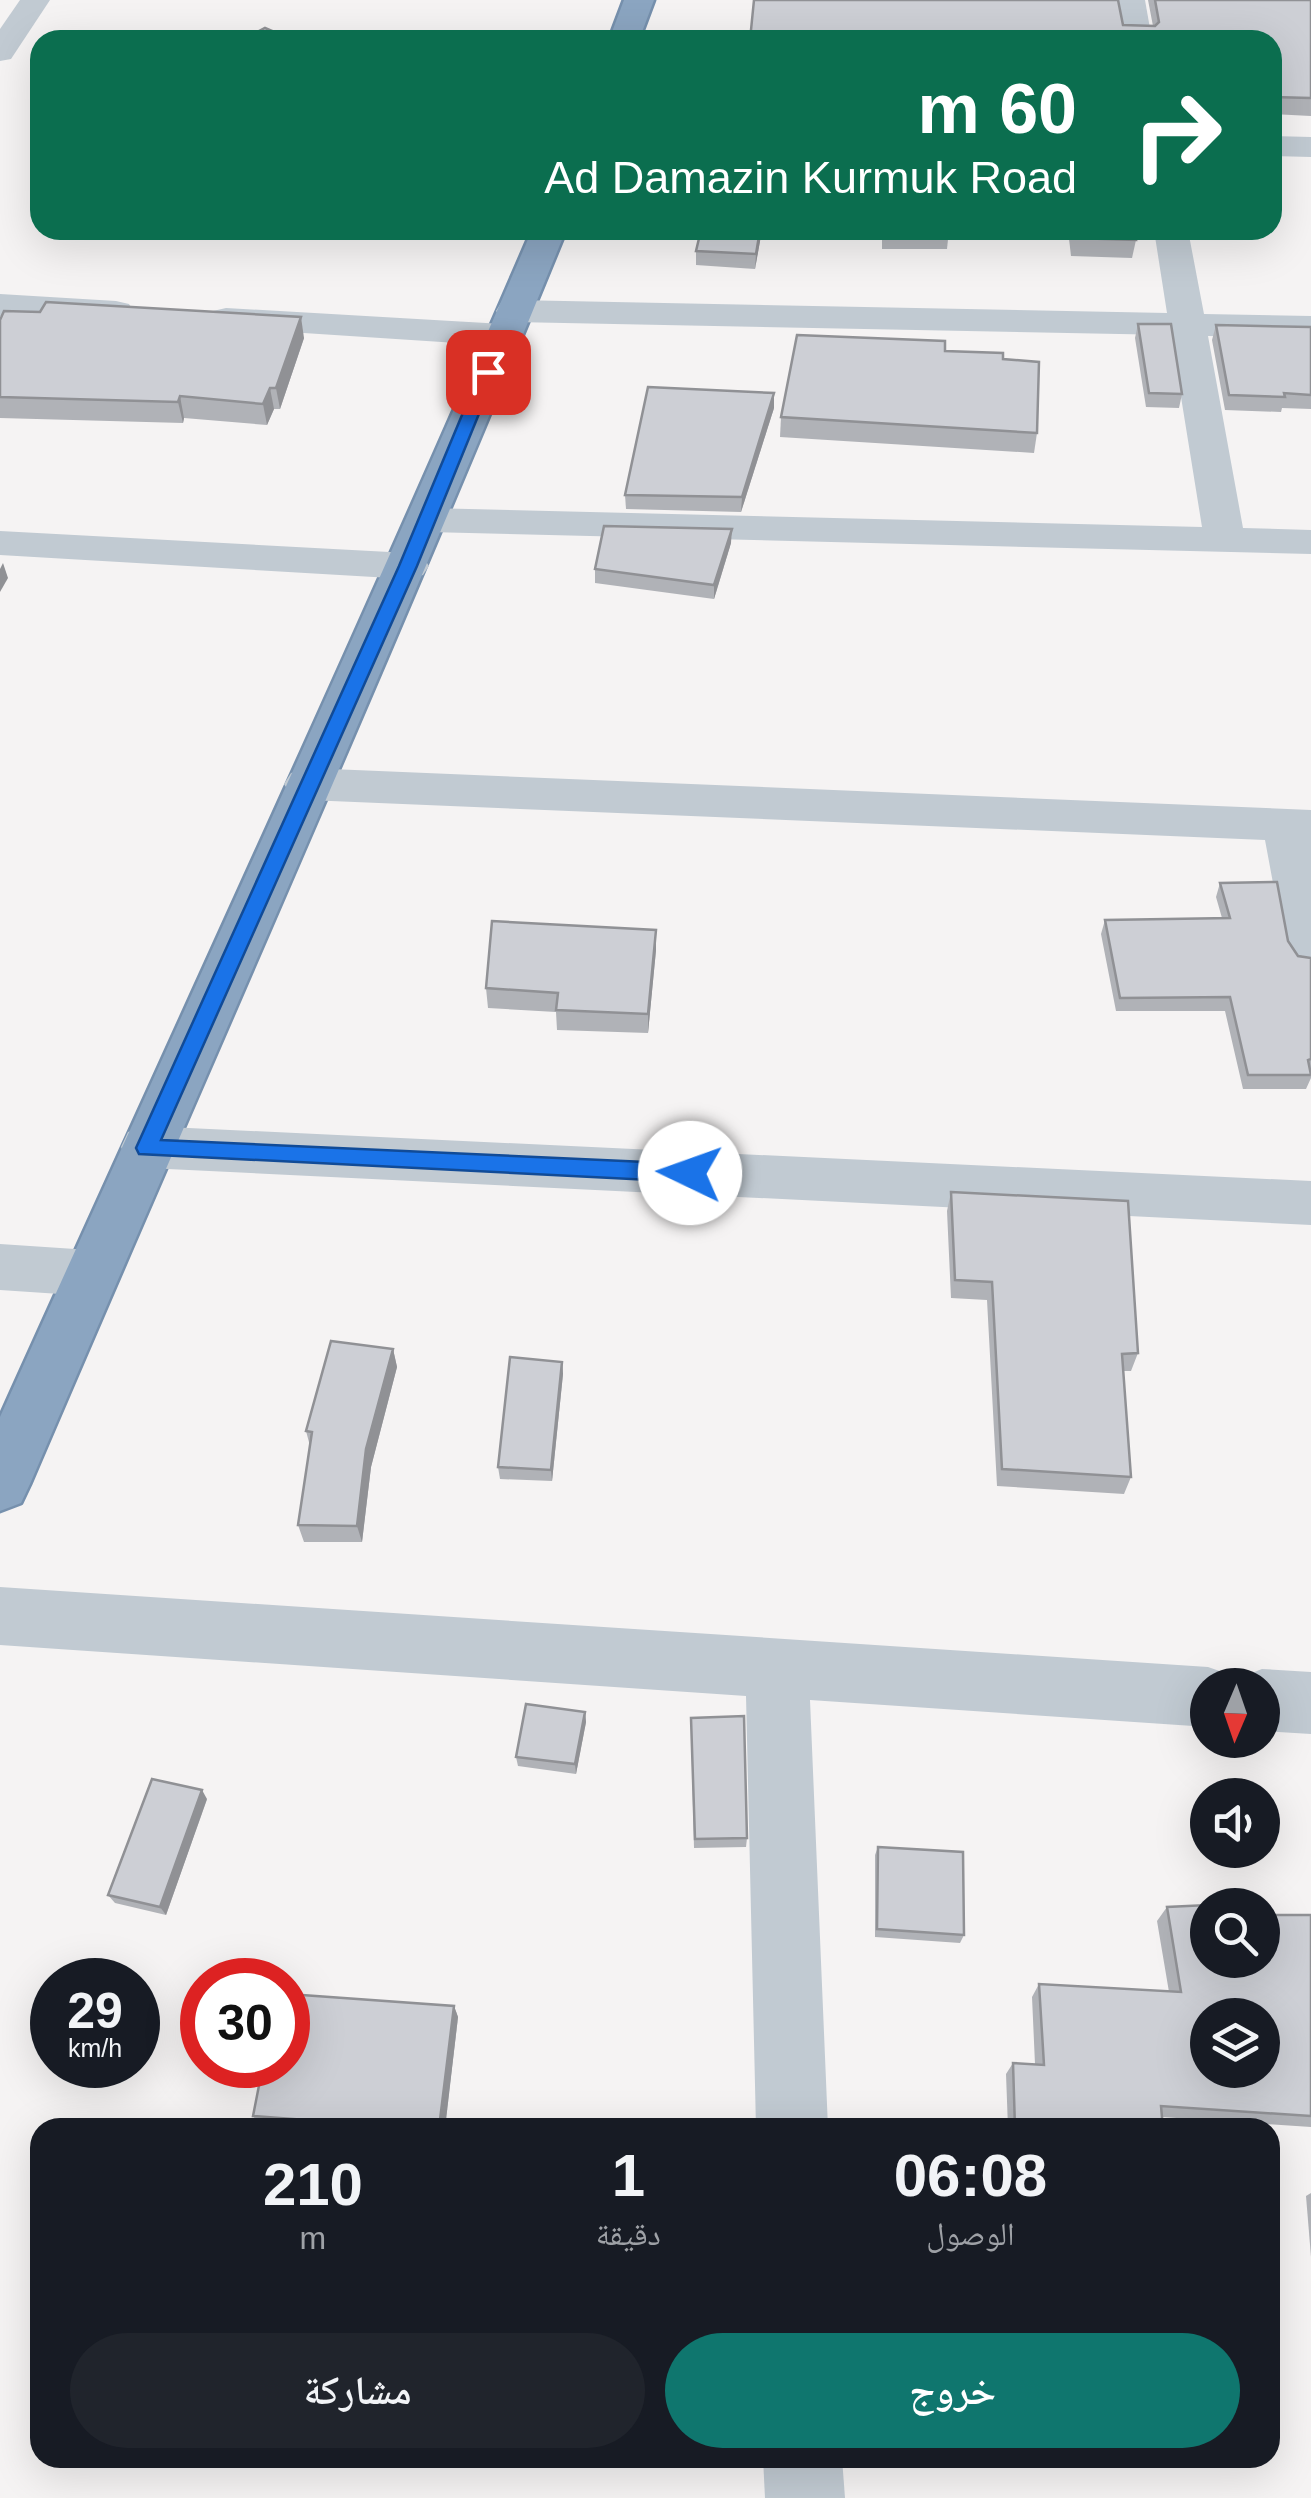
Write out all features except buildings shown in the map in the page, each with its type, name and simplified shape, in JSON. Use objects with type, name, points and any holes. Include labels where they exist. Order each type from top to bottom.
[{"type":"highway","points":[[628,30],[639,0]]},
{"type":"highway","points":[[0,1484],[90,1273],[408,566],[544,240]]},
{"type":"street","points":[[0,52],[34,0]]},
{"type":"street","points":[[1130,0],[1135,30]]},
{"type":"street","points":[[1282,146],[1311,147]]},
{"type":"street","points":[[1172,240],[1226,540]]},
{"type":"street","points":[[0,305],[155,314]]},
{"type":"street","points":[[194,317],[1311,328]]},
{"type":"street","points":[[428,520],[1311,542]]},
{"type":"street","points":[[0,542],[408,566]]},
{"type":"street","points":[[308,784],[1298,826],[1311,952]]},
{"type":"street","points":[[147,1148],[1311,1203]]},
{"type":"street","points":[[0,1268],[90,1273]]},
{"type":"street","points":[[0,1616],[1190,1696]]},
{"type":"street","points":[[777,1670],[792,2118]]},
{"type":"street","points":[[1280,1701],[1311,1704]]},
{"type":"street","points":[[803,2468],[804,2498]]},
{"type":"route","points":[[488,372],[408,566],[147,1148],[690,1173]]}]
